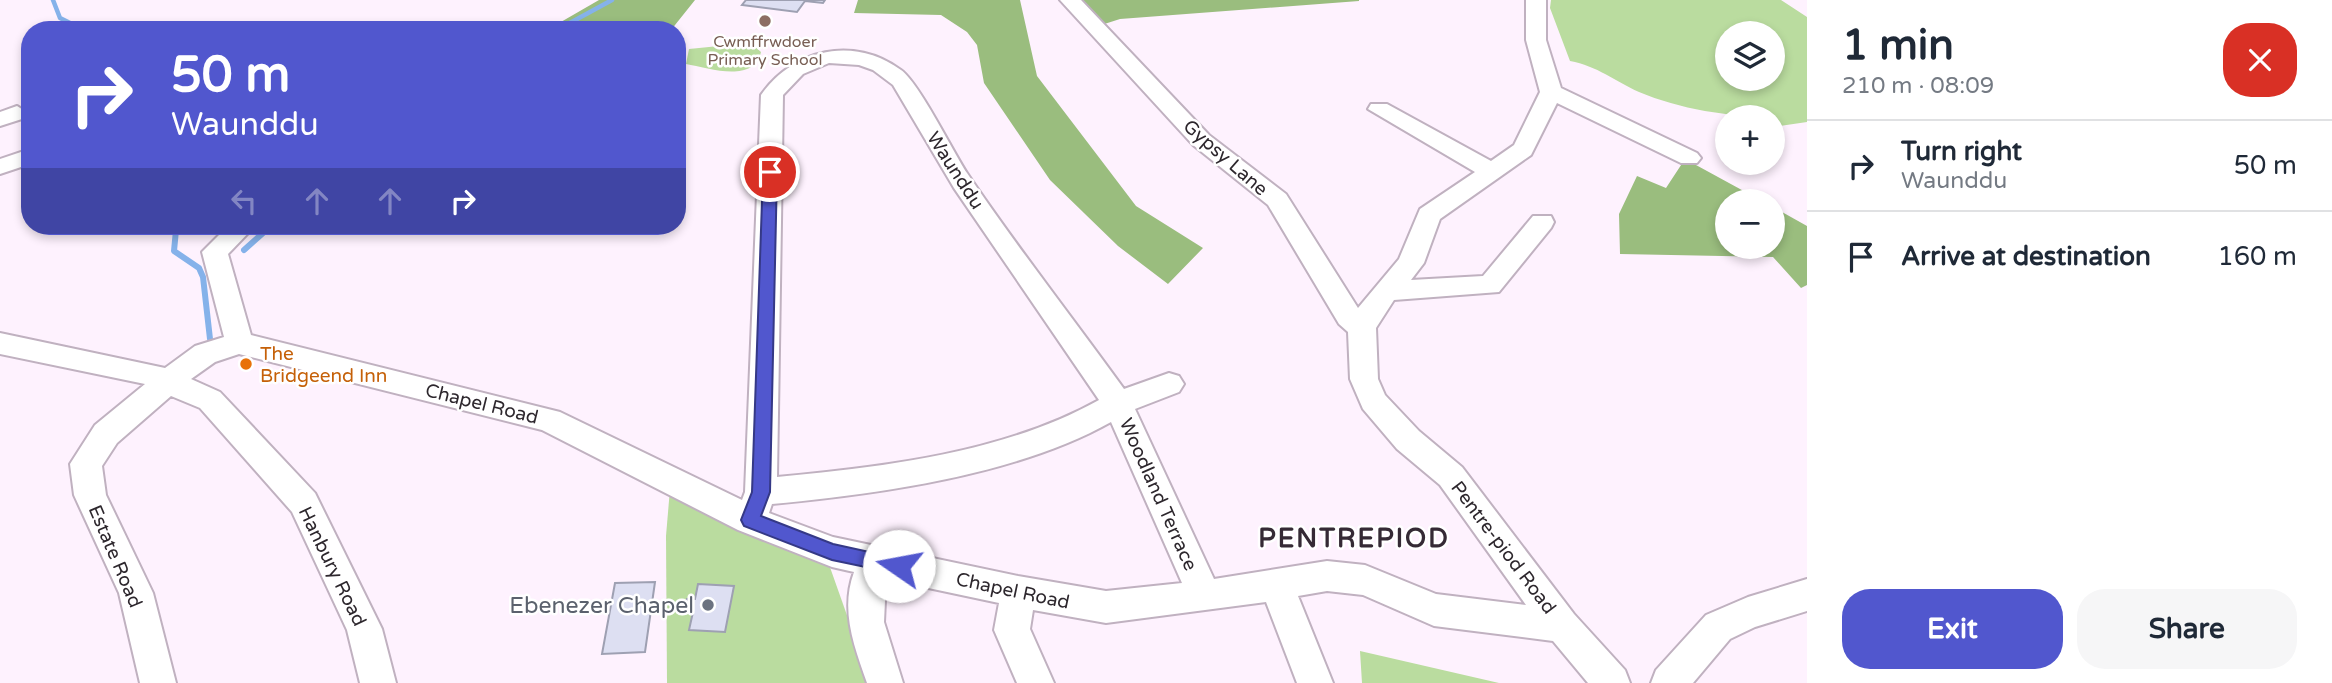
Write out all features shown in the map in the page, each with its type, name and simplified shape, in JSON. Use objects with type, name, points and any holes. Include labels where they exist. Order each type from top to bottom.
[{"type":"street","name":"Gypsy Lane","points":[[1070,0],[1201,139],[1277,200],[1349,317],[1363,334]]},
{"type":"street","points":[[1363,334],[1371,309],[1410,263],[1429,215],[1522,150],[1550,92],[1536,40],[1536,0]]},
{"type":"street","name":"Waunddu","points":[[756,506],[772,95],[780,78],[801,64],[828,57],[855,57],[877,62],[898,77],[961,182],[1118,404]]},
{"type":"street","points":[[1550,92],[1689,158]]},
{"type":"street","points":[[1379,109],[1490,171]]},
{"type":"street","points":[[0,167],[21,159]]},
{"type":"street","points":[[1386,291],[1490,285],[1542,222]]},
{"type":"street","points":[[170,380],[205,354],[239,343],[215,251],[233,235]]},
{"type":"street","name":"Pentre-piod Road","points":[[1363,334],[1364,379],[1373,401],[1398,429],[1451,476],[1562,626],[1612,683]]},
{"type":"street","name":"Hanbury Road","points":[[0,343],[170,380],[210,400],[304,503],[365,629],[378,683]]},
{"type":"street","name":"Chapel Road","points":[[239,343],[549,420],[756,506],[832,552],[1018,592],[1106,607],[1205,596],[1327,576],[1365,580],[1434,610],[1562,626]]},
{"type":"street","name":"Estate Road","points":[[158,683],[136,593],[90,495],[86,464],[106,434],[170,380]]},
{"type":"street","name":"Woodland Terrace","points":[[1169,384],[1118,404],[1205,596]]},
{"type":"street","points":[[756,506],[818,488],[938,466],[1062,433],[1118,404]]},
{"type":"street","points":[[875,560],[865,585],[864,627],[884,683]]},
{"type":"street","points":[[1276,583],[1315,683]]},
{"type":"street","points":[[1018,592],[1012,630],[1036,683]]},
{"type":"street","points":[[1669,683],[1718,627],[1748,613],[1807,595]]},
{"type":"green space","points":[[599,0],[695,0],[678,21],[563,21]]},
{"type":"green space","points":[[858,0],[1020,0],[1037,76],[1136,206],[1203,248],[1168,284],[1118,246],[1050,180],[984,83],[977,45],[967,32],[941,15],[854,13]]},
{"type":"green space","points":[[1071,0],[1359,1],[1120,19],[1095,27]]},
{"type":"green space","points":[[1551,0],[1781,0],[1807,17],[1807,122],[1785,125],[1785,105],[1715,105],[1715,112],[1671,103],[1639,92],[1597,70],[1570,61],[1550,8]]},
{"type":"green space","points":[[739,44],[754,46],[761,52],[757,62],[750,68],[730,72],[686,64],[689,49]]},
{"type":"green space","points":[[1685,159],[1740,189],[1715,189],[1715,256],[1620,254],[1619,214],[1637,176],[1666,188]]},
{"type":"green space","points":[[1785,214],[1807,226],[1807,285],[1801,288],[1775,259],[1785,259]]},
{"type":"green space","points":[[670,489],[826,556],[871,683],[667,683],[666,536]]},
{"type":"green space","points":[[1360,651],[1499,683],[1362,683]]},
{"type":"building","points":[[746,0],[825,0],[823,3],[805,1],[797,12],[742,5]]},
{"type":"building","points":[[655,582],[645,652],[602,654],[615,583]]},
{"type":"building","name":"Ebenezer Chapel","points":[[698,584],[734,586],[725,632],[689,630],[693,612],[685,612],[687,599],[695,599]]},
{"type":"waterway","points":[[53,0],[60,18],[66,21]]},
{"type":"waterway","points":[[574,21],[612,0]]},
{"type":"waterway","points":[[176,235],[174,251],[199,268],[203,277],[210,339]]},
{"type":"waterway","points":[[244,250],[261,235]]},
{"type":"place","name":"Cwmffrwdoer Primary School","points":[[765,21]]},
{"type":"place","name":"The Bridgeend Inn","points":[[246,364]]},
{"type":"place","name":"Ebenezer Chapel","points":[[708,605]]},
{"type":"district","name":"PENTREPIOD","points":[[1354,538]]},
{"type":"route","points":[[770,172],[761,492],[750,520],[832,552],[899,566]]}]
